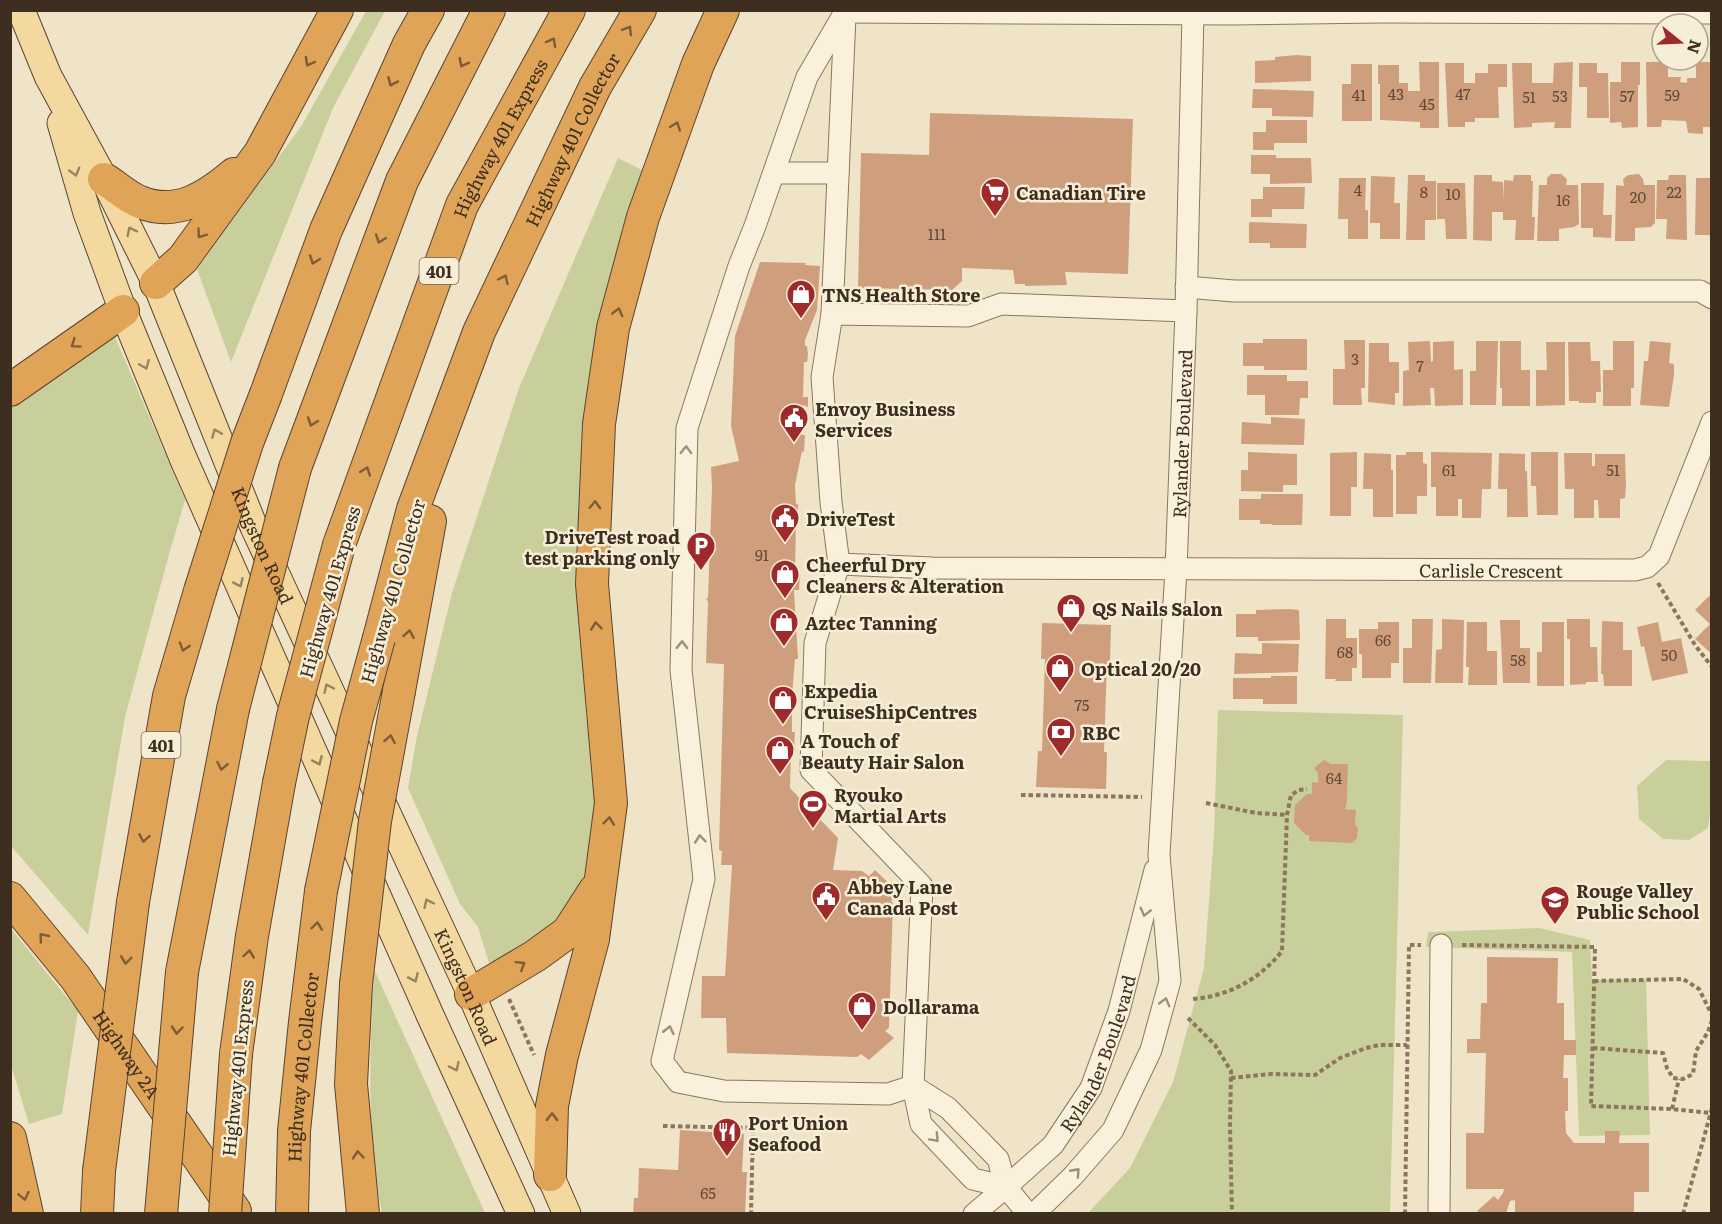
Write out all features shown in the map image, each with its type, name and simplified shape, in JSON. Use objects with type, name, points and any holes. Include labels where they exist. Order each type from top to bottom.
[{"type":"highway","points":[[156,283],[183,259],[260,153],[337,10]]},
{"type":"highway","name":"401","points":[[97,1214],[99,1171],[133,902],[169,696],[247,443],[326,230],[409,44],[428,10]]},
{"type":"highway","points":[[161,1214],[182,972],[233,709],[295,468],[402,181],[489,10]]},
{"type":"highway","name":"Highway 401 Express","points":[[225,1214],[236,1054],[252,936],[293,716],[339,545],[462,205],[569,10]]},
{"type":"highway","name":"Highway 401 Collector","points":[[292,1214],[294,1131],[321,891],[356,721],[413,509],[479,332],[595,87],[640,10]]},
{"type":"highway","points":[[550,1175],[552,1106],[562,1054],[593,939],[611,803],[592,585],[599,424],[614,328],[643,217],[698,64],[723,10]]},
{"type":"highway","points":[[104,179],[138,201],[154,207],[181,206],[210,194],[260,153]]},
{"type":"highway","points":[[10,390],[123,311]]},
{"type":"highway","points":[[363,1214],[351,1084],[356,984],[375,821],[427,535],[479,332]]},
{"type":"highway","points":[[471,994],[535,956],[568,932],[602,879]]},
{"type":"highway","name":"Highway 2A","points":[[10,898],[75,977],[237,1213]]},
{"type":"highway","points":[[10,1138],[27,1214]]},
{"type":"main road","name":"Kingston Road","points":[[21,10],[48,76],[104,179],[156,283],[254,527],[471,994],[567,1214]]},
{"type":"main road","name":"Kingston Road","points":[[48,76],[87,213],[123,311],[183,458],[430,1015],[521,1214]]},
{"type":"main road","points":[[123,311],[156,283]]},
{"type":"main road","points":[[430,1015],[471,994]]},
{"type":"street","points":[[845,12],[1193,14],[1379,11],[1712,12]]},
{"type":"street","points":[[845,12],[807,77],[739,266],[687,428],[681,670],[704,879],[662,1061],[678,1082],[724,1091],[888,1094],[913,1086],[948,1108],[998,1159],[1006,1187],[1028,1214]]},
{"type":"street","points":[[845,12],[832,314],[822,377],[831,502],[839,564],[815,643],[811,770],[922,886],[913,1086],[921,1124],[973,1179],[1006,1187]]},
{"type":"street","name":"Rylander Boulevard","points":[[974,1214],[1053,1145],[1090,1088],[1119,1011],[1159,855],[1176,569],[1186,311],[1193,14]]},
{"type":"street","points":[[774,173],[838,173]]},
{"type":"street","points":[[1186,287],[1234,291],[1700,291],[1712,298]]},
{"type":"street","points":[[832,314],[968,316],[1001,304],[1186,311]]},
{"type":"street","points":[[1647,567],[1659,556],[1712,422]]},
{"type":"street","name":"Carlisle Crescent","points":[[839,564],[932,568],[1176,569],[1635,570],[1647,567]]},
{"type":"street","name":"Rylander Boulevard","points":[[1034,1214],[1073,1176],[1113,1130],[1151,1050],[1170,981],[1159,855]]},
{"type":"street","points":[[1438,1214],[1441,945]]},
{"type":"path","points":[[1647,567],[1695,645],[1712,667]]},
{"type":"path","points":[[1193,999],[1215,997],[1248,982],[1271,966],[1282,951],[1287,815],[1291,795],[1299,790],[1307,789]]},
{"type":"path","points":[[1021,795],[1164,797]]},
{"type":"path","points":[[1206,803],[1256,813],[1287,815]]},
{"type":"path","points":[[1405,1214],[1409,945],[1595,947],[1591,1106],[1711,1111],[1683,1214]]},
{"type":"path","points":[[1594,981],[1683,979],[1699,988],[1712,1015]]},
{"type":"path","points":[[509,998],[538,1063]]},
{"type":"path","points":[[1188,1018],[1215,1045],[1231,1071],[1233,1214]]},
{"type":"path","points":[[1593,1048],[1663,1053],[1667,1068],[1673,1078],[1683,1079],[1693,1074],[1696,1051],[1708,1032],[1712,1020]]},
{"type":"path","points":[[1231,1078],[1271,1074],[1315,1075],[1340,1058],[1366,1048],[1379,1045],[1407,1045]]},
{"type":"path","points":[[1672,1109],[1679,1079]]},
{"type":"path","points":[[663,1126],[753,1128],[751,1214]]},
{"type":"green space","points":[[366,11],[385,11],[333,108],[231,362],[197,269],[302,125]]},
{"type":"green space","points":[[618,158],[644,171],[599,342],[576,546],[586,715],[597,800],[591,869],[579,903],[539,942],[489,963],[478,927],[460,904],[408,788],[417,736],[452,593],[519,388]]},
{"type":"green space","points":[[115,337],[185,500],[125,717],[88,935],[11,846],[10,407]]},
{"type":"green space","points":[[1218,710],[1403,715],[1390,1213],[1088,1213],[1130,1168],[1173,1082],[1204,968],[1214,834]]},
{"type":"green space","points":[[1666,760],[1711,761],[1712,800],[1708,828],[1689,840],[1663,839],[1639,819],[1637,786]]},
{"type":"green space","points":[[1539,928],[1590,940],[1592,980],[1646,979],[1650,1135],[1579,1136],[1572,952],[1426,947],[1428,932]]},
{"type":"green space","points":[[11,929],[78,1011],[62,1114],[29,1124],[11,1065]]},
{"type":"green space","points":[[373,967],[485,1213],[382,1213],[371,1122]]},
{"type":"building","points":[[1311,56],[1311,81],[1255,83],[1255,61],[1275,60],[1275,57]]},
{"type":"building","points":[[1419,62],[1439,62],[1439,128],[1420,128],[1420,122],[1380,120],[1378,65],[1399,65],[1399,83],[1408,83],[1408,91],[1420,91]]},
{"type":"building","points":[[1573,62],[1571,128],[1554,128],[1555,122],[1532,123],[1532,127],[1514,128],[1512,63],[1532,63],[1532,83],[1553,83],[1554,63]]},
{"type":"building","points":[[1621,62],[1640,62],[1638,127],[1622,128],[1621,122],[1610,123],[1610,82],[1621,82]]},
{"type":"building","points":[[1646,62],[1650,62],[1650,72],[1668,72],[1668,77],[1681,77],[1680,82],[1687,83],[1687,78],[1696,78],[1696,72],[1710,72],[1710,62],[1712,62],[1711,127],[1703,127],[1703,134],[1688,133],[1686,121],[1662,120],[1661,127],[1647,127]]},
{"type":"building","points":[[1445,63],[1464,63],[1464,83],[1475,83],[1475,73],[1488,73],[1488,64],[1507,64],[1507,87],[1498,87],[1499,118],[1475,118],[1475,122],[1465,122],[1465,127],[1448,127]]},
{"type":"building","points":[[1579,63],[1597,63],[1597,73],[1608,73],[1609,118],[1587,118],[1587,87],[1579,87]]},
{"type":"building","points":[[1351,64],[1372,64],[1372,121],[1342,121],[1342,84],[1351,84]]},
{"type":"building","points":[[1253,89],[1314,91],[1313,117],[1272,116],[1272,108],[1252,108]]},
{"type":"building","name":"Canadian Tire","points":[[930,113],[1133,119],[1128,274],[1065,272],[1067,285],[1025,286],[1025,284],[1015,284],[1013,270],[962,268],[962,281],[952,290],[858,288],[861,153],[929,155]]},
{"type":"building","points":[[1266,120],[1307,120],[1307,143],[1274,143],[1274,150],[1253,150],[1253,132],[1266,132]]},
{"type":"building","points":[[1251,155],[1311,158],[1312,183],[1270,184],[1270,174],[1251,174]]},
{"type":"building","points":[[1551,174],[1561,174],[1567,179],[1566,185],[1578,185],[1579,224],[1559,229],[1559,241],[1537,241],[1539,185],[1547,185],[1547,178]]},
{"type":"building","points":[[1639,174],[1644,185],[1655,185],[1655,223],[1651,227],[1635,228],[1635,241],[1615,241],[1616,185],[1624,186],[1623,179],[1628,175]]},
{"type":"building","points":[[1408,175],[1425,175],[1425,181],[1436,181],[1436,220],[1425,220],[1425,240],[1406,240]]},
{"type":"building","points":[[1474,175],[1492,175],[1492,181],[1503,182],[1504,201],[1504,180],[1513,181],[1514,175],[1531,175],[1531,181],[1533,181],[1532,217],[1535,217],[1534,240],[1515,240],[1516,220],[1503,220],[1503,212],[1492,212],[1492,241],[1473,240]]},
{"type":"building","points":[[1669,175],[1686,175],[1687,240],[1666,239],[1667,219],[1656,219],[1657,180],[1668,180]]},
{"type":"building","points":[[1371,176],[1395,177],[1394,203],[1400,203],[1400,239],[1380,239],[1380,223],[1370,223]]},
{"type":"building","points":[[1339,178],[1366,178],[1365,210],[1368,210],[1368,239],[1348,239],[1348,219],[1338,219]]},
{"type":"building","points":[[1696,178],[1712,178],[1712,235],[1695,235]]},
{"type":"building","points":[[1437,183],[1465,183],[1467,239],[1446,239],[1445,219],[1437,219]]},
{"type":"building","points":[[1581,183],[1604,183],[1603,215],[1612,215],[1611,238],[1593,237],[1593,228],[1581,228]]},
{"type":"building","points":[[1263,187],[1305,187],[1304,209],[1272,209],[1272,217],[1251,217],[1251,199],[1263,199]]},
{"type":"building","points":[[1249,222],[1307,224],[1306,248],[1270,248],[1270,243],[1249,243]]},
{"type":"building","points":[[760,262],[806,263],[805,265],[820,266],[817,310],[805,340],[808,354],[807,362],[804,362],[803,397],[808,397],[808,407],[803,405],[804,452],[802,451],[795,485],[798,518],[796,518],[795,575],[800,575],[799,590],[794,590],[798,659],[795,659],[792,695],[792,732],[795,732],[794,749],[791,749],[790,788],[838,838],[833,870],[862,871],[869,876],[875,870],[900,894],[891,901],[893,903],[889,1028],[885,1031],[894,1038],[869,1060],[861,1054],[857,1057],[727,1053],[726,1018],[701,1018],[702,976],[725,976],[732,865],[721,865],[722,851],[719,850],[724,664],[706,663],[711,467],[739,461],[731,426],[735,336]]},
{"type":"building","points":[[1263,339],[1307,339],[1307,370],[1264,370],[1264,366],[1243,366],[1243,343],[1263,343]]},
{"type":"building","points":[[1344,340],[1365,340],[1365,388],[1361,388],[1362,405],[1333,405],[1333,369],[1345,369]]},
{"type":"building","points":[[1430,341],[1431,362],[1433,361],[1433,342],[1454,341],[1454,370],[1463,369],[1463,405],[1435,406],[1434,388],[1430,388],[1431,405],[1403,406],[1403,371],[1409,370],[1408,342]]},
{"type":"building","points":[[1476,341],[1498,341],[1496,405],[1470,405],[1470,371],[1476,371]]},
{"type":"building","points":[[1500,341],[1521,341],[1521,370],[1530,370],[1530,406],[1502,406]]},
{"type":"building","points":[[1613,341],[1634,341],[1634,388],[1631,388],[1631,406],[1603,406],[1603,370],[1613,370]]},
{"type":"building","points":[[1650,341],[1671,343],[1669,363],[1674,364],[1674,375],[1669,407],[1640,405],[1644,361],[1648,361]]},
{"type":"building","points":[[1546,342],[1565,342],[1565,405],[1536,406],[1536,370],[1547,370]]},
{"type":"building","points":[[1568,342],[1590,342],[1591,361],[1600,361],[1601,392],[1596,392],[1596,403],[1569,401]]},
{"type":"building","points":[[1369,343],[1389,343],[1389,362],[1399,362],[1399,393],[1395,393],[1395,405],[1368,402]]},
{"type":"building","points":[[1247,375],[1287,375],[1287,381],[1308,381],[1308,398],[1300,398],[1299,415],[1265,415],[1265,395],[1247,395]]},
{"type":"building","points":[[1271,417],[1305,419],[1304,445],[1241,444],[1242,422],[1271,424]]},
{"type":"building","points":[[1248,452],[1297,454],[1297,485],[1283,485],[1283,492],[1241,491],[1241,470],[1248,470]]},
{"type":"building","points":[[1357,452],[1357,487],[1351,487],[1351,516],[1330,516],[1330,453]]},
{"type":"building","points":[[1406,452],[1423,452],[1423,463],[1427,464],[1427,496],[1417,496],[1417,514],[1396,514],[1396,455],[1406,455]]},
{"type":"building","points":[[1431,452],[1492,453],[1491,489],[1482,489],[1481,518],[1462,518],[1462,499],[1458,499],[1458,516],[1436,516],[1436,487],[1431,487]]},
{"type":"building","points":[[1531,452],[1558,452],[1558,515],[1537,515],[1536,486],[1531,486]]},
{"type":"building","points":[[1364,453],[1391,454],[1393,517],[1373,517],[1373,489],[1363,489]]},
{"type":"building","points":[[1499,453],[1525,454],[1528,517],[1507,517],[1507,489],[1498,489]]},
{"type":"building","points":[[1564,453],[1592,453],[1592,466],[1595,466],[1595,454],[1625,454],[1626,486],[1625,498],[1620,499],[1620,518],[1599,518],[1598,500],[1594,500],[1594,518],[1574,518],[1574,489],[1565,489]]},
{"type":"building","points":[[1261,494],[1303,494],[1302,525],[1272,525],[1260,524],[1260,520],[1239,520],[1239,499],[1261,499]]},
{"type":"building","points":[[1709,596],[1712,599],[1712,654],[1695,639],[1710,624],[1695,610]]},
{"type":"building","points":[[1256,610],[1299,610],[1300,640],[1258,641],[1258,637],[1236,637],[1236,614],[1256,614]]},
{"type":"building","points":[[1326,619],[1346,619],[1346,638],[1357,638],[1357,668],[1352,668],[1352,681],[1325,679]]},
{"type":"building","points":[[1412,619],[1433,619],[1431,683],[1403,683],[1403,648],[1412,648]]},
{"type":"building","points":[[1442,619],[1464,620],[1463,683],[1435,683],[1436,650],[1442,649]]},
{"type":"building","points":[[1567,619],[1590,619],[1590,647],[1597,647],[1598,682],[1570,685],[1570,639],[1567,639]]},
{"type":"building","points":[[1500,620],[1520,620],[1520,648],[1530,648],[1530,683],[1503,683]]},
{"type":"building","points":[[1602,621],[1623,622],[1623,650],[1632,650],[1632,686],[1604,686],[1603,674],[1601,674]]},
{"type":"building","points":[[1378,622],[1399,622],[1399,663],[1391,663],[1391,678],[1362,678],[1359,629],[1378,629]]},
{"type":"building","points":[[1467,622],[1487,622],[1487,651],[1497,651],[1497,685],[1468,685]]},
{"type":"building","points":[[1542,622],[1564,622],[1564,686],[1537,686],[1537,652],[1542,652]]},
{"type":"building","points":[[1658,622],[1662,642],[1681,638],[1688,673],[1652,681],[1637,627]]},
{"type":"building","points":[[1042,623],[1111,625],[1110,662],[1107,662],[1104,752],[1107,752],[1106,789],[1036,787],[1038,751],[1042,751],[1045,659],[1041,659]]},
{"type":"building","points":[[1262,643],[1299,644],[1298,672],[1234,674],[1235,653],[1262,654]]},
{"type":"building","points":[[1271,676],[1297,676],[1297,704],[1263,704],[1263,699],[1233,699],[1233,678],[1271,678]]},
{"type":"building","points":[[1324,760],[1331,764],[1348,764],[1345,809],[1356,810],[1355,824],[1358,828],[1357,838],[1352,843],[1309,841],[1309,835],[1306,835],[1294,823],[1295,805],[1307,794],[1312,794],[1312,782],[1318,783],[1318,773],[1314,768]]},
{"type":"building","points":[[1487,957],[1558,958],[1557,1003],[1564,1003],[1564,1040],[1576,1040],[1576,1055],[1564,1055],[1563,1078],[1568,1078],[1566,1133],[1574,1143],[1605,1143],[1605,1131],[1620,1131],[1619,1143],[1649,1143],[1649,1192],[1634,1192],[1634,1214],[1515,1214],[1515,1200],[1510,1201],[1506,1214],[1479,1214],[1477,1211],[1494,1196],[1498,1200],[1504,1189],[1466,1189],[1466,1133],[1484,1133],[1486,1053],[1467,1053],[1467,1039],[1480,1039],[1481,1003],[1487,1003]]},
{"type":"building","points":[[680,1130],[744,1134],[742,1172],[747,1172],[745,1214],[633,1214],[634,1198],[638,1198],[639,1168],[678,1170]]},
{"type":"place","name":"Canadian Tire","points":[[995,218]]},
{"type":"place","name":"TNS Health Store","points":[[801,320]]},
{"type":"place","name":"Envoy Business Services","points":[[794,444]]},
{"type":"place","name":"DriveTest","points":[[785,544]]},
{"type":"place","name":"DriveTest road test parking only","points":[[701,572]]},
{"type":"place","name":"Cheerful Dry Cleaners & Alteration","points":[[785,600]]},
{"type":"place","name":"QS Nails Salon","points":[[1071,634]]},
{"type":"place","name":"Aztec Tanning","points":[[784,648]]},
{"type":"place","name":"Optical 20/20","points":[[1060,694]]},
{"type":"place","name":"Expedia CruiseShipCentres","points":[[783,726]]},
{"type":"place","name":"RBC","points":[[1061,758]]},
{"type":"place","name":"A Touch of Beauty Hair Salon","points":[[780,776]]},
{"type":"place","name":"Ryouko Martial Arts","points":[[813,830]]},
{"type":"place","name":"Abbey Lane Canada Post","points":[[826,922]]},
{"type":"place","name":"Rouge Valley Public School","points":[[1555,926]]},
{"type":"place","name":"Dollarama","points":[[862,1032]]},
{"type":"place","name":"Port Union Seafood","points":[[727,1158]]}]
